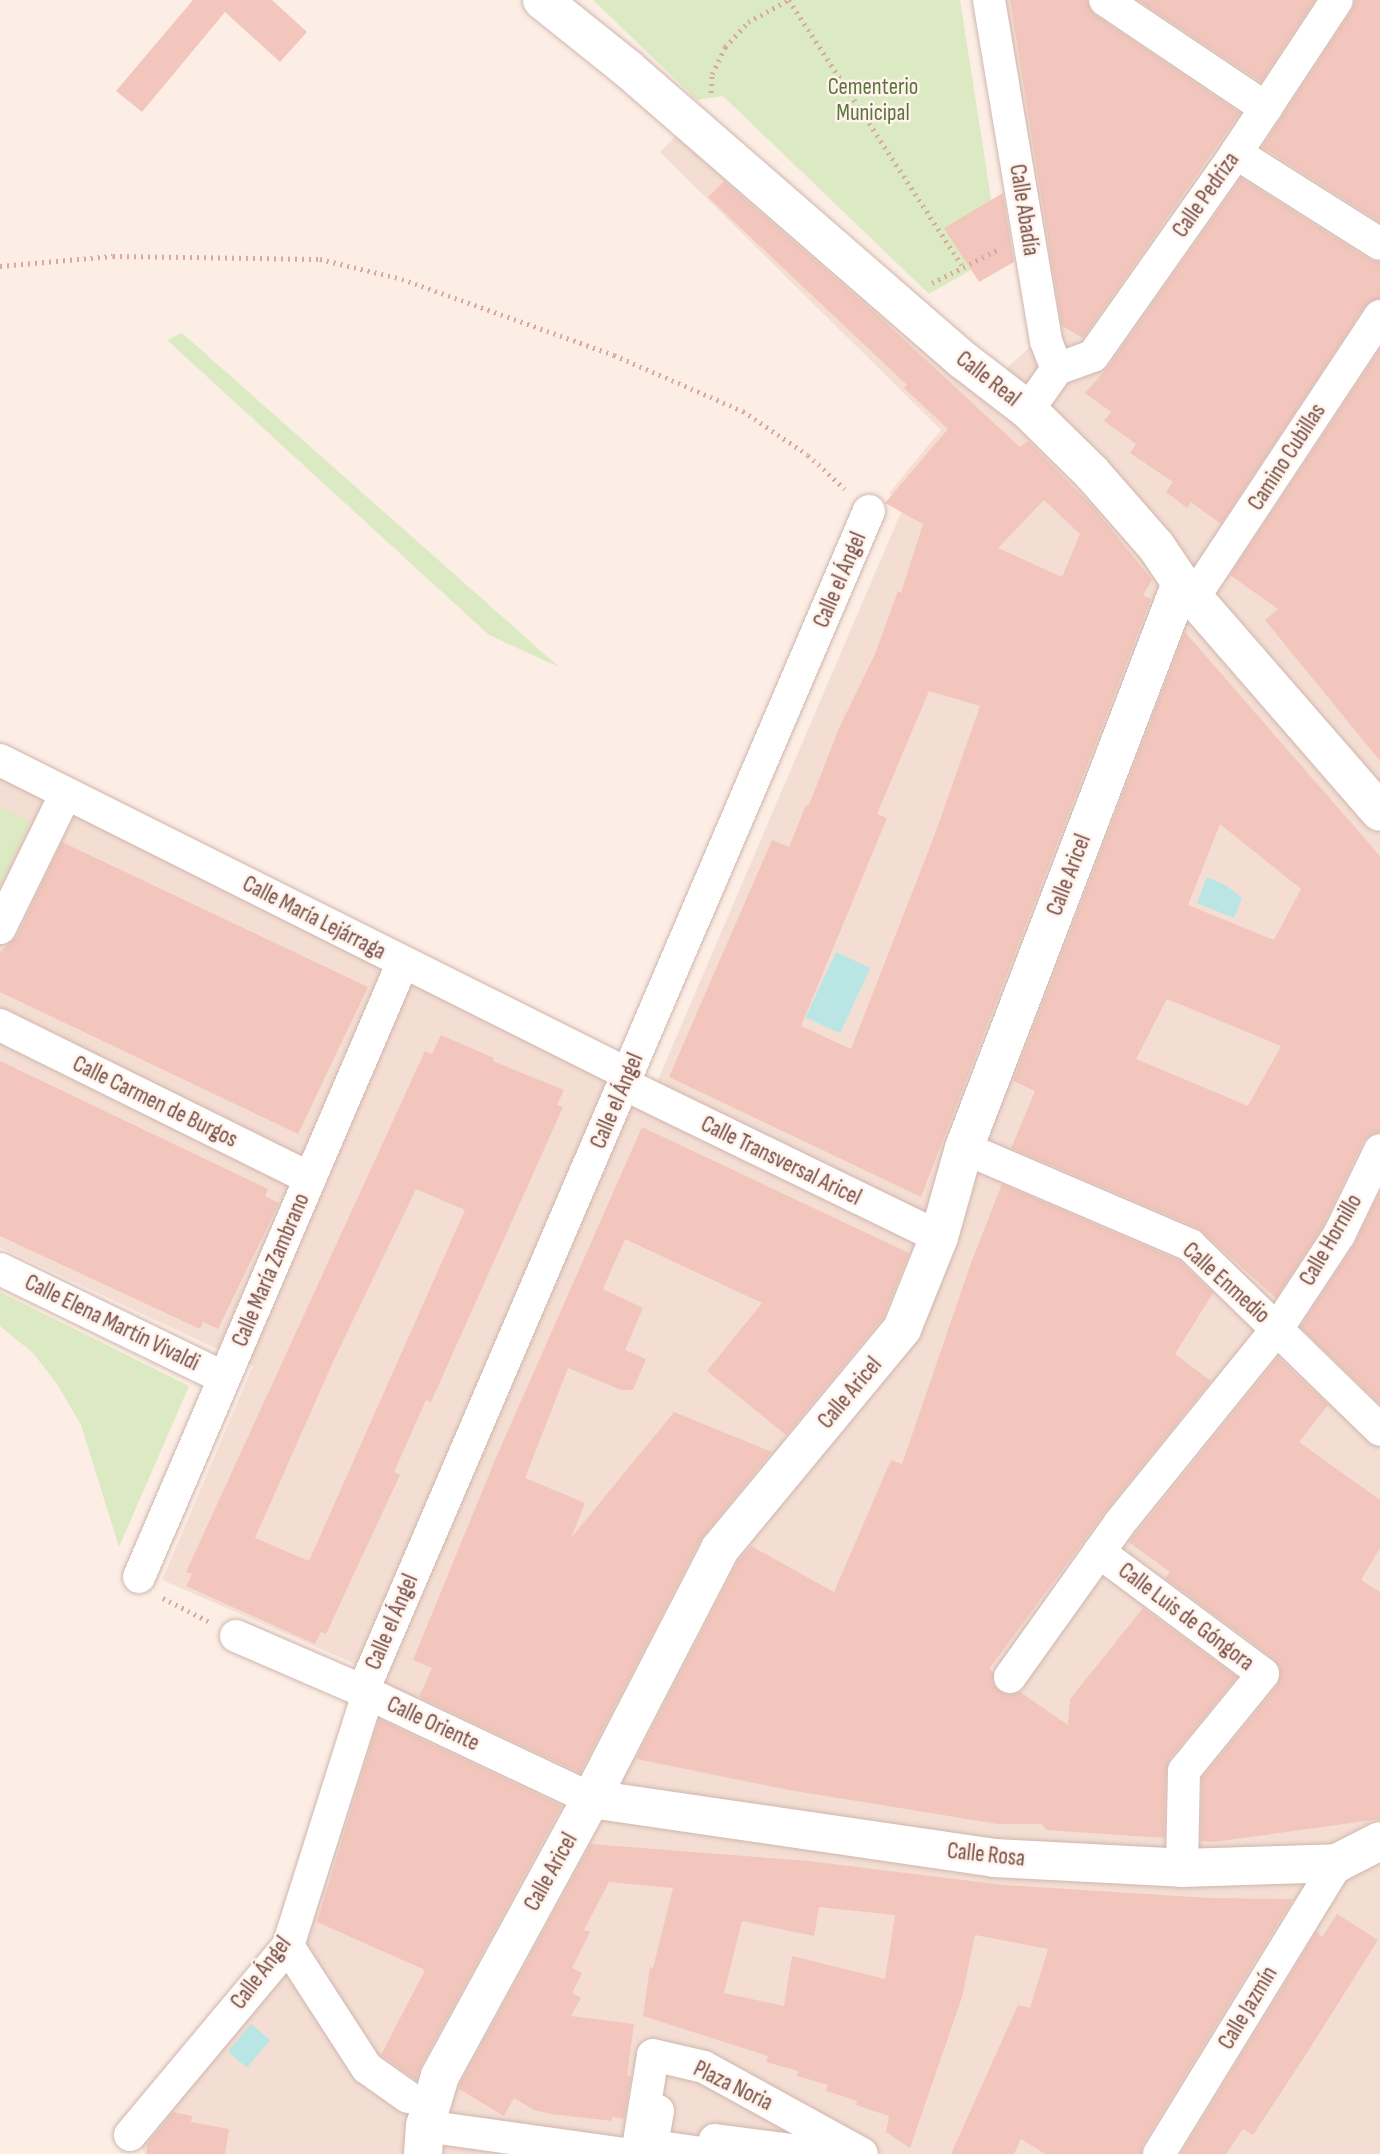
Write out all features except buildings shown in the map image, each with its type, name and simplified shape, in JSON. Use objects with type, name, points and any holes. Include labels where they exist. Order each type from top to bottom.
[{"type":"street","name":"Calle Real","points":[[542,0],[628,69],[963,360],[1028,410],[1092,473],[1156,546],[1187,590],[1376,795]]},
{"type":"street","name":"Calle Abadía","points":[[989,0],[1045,341],[1057,369]]},
{"type":"street","points":[[1105,0],[1266,107]]},
{"type":"street","name":"Calle Pedriza","points":[[1057,369],[1093,356],[1236,153],[1337,0]]},
{"type":"street","points":[[1236,153],[1380,244]]},
{"type":"street","name":"Camino Cubillas","points":[[1187,590],[1380,316]]},
{"type":"street","points":[[1028,410],[1057,369]]},
{"type":"street","name":"Calle el Ángel","points":[[364,1697],[869,511]]},
{"type":"street","name":"Calle Aricel","points":[[419,2126],[440,2076],[591,1799],[720,1549],[902,1329],[939,1237],[964,1148],[1187,590]]},
{"type":"street","name":"Calle María Lejárraga","points":[[0,760],[403,962],[626,1079]]},
{"type":"street","points":[[0,929],[66,793]]},
{"type":"street","name":"Calle María Zambrano","points":[[139,1577],[403,962]]},
{"type":"street","name":"Calle Carmen de Burgos","points":[[0,1025],[310,1178]]},
{"type":"street","name":"Calle Transversal Aricel","points":[[626,1079],[939,1237]]},
{"type":"street","name":"Calle Enmedio","points":[[964,1148],[1190,1245],[1380,1430]]},
{"type":"street","name":"Calle Hornillo","points":[[1277,1329],[1339,1235],[1380,1150]]},
{"type":"street","name":"Calle Elena Martín Vivaldi","points":[[0,1269],[224,1378]]},
{"type":"street","name":"Calle Luis de Góngora","points":[[1010,1676],[1099,1552],[1277,1329]]},
{"type":"street","name":"Calle Luis de Góngora","points":[[1099,1552],[1263,1674],[1184,1771],[1182,1868]]},
{"type":"street","name":"Calle Oriente","points":[[236,1636],[591,1799]]},
{"type":"street","name":"Calle Ángel","points":[[130,2135],[288,1945],[364,1697]]},
{"type":"street","name":"Calle Rosa","points":[[591,1799],[994,1858],[1182,1868],[1337,1863],[1380,1842]]},
{"type":"street","name":"Calle Jazmín","points":[[1159,2154],[1337,1863]]},
{"type":"street","points":[[288,1945],[368,2068],[419,2126],[623,2154]]},
{"type":"street","name":"Plaza Noria","points":[[637,2154],[653,2055],[704,2067],[862,2154]]},
{"type":"street","name":"Plaza Noria","points":[[821,2154],[715,2140],[711,2154],[652,2146],[663,2078],[673,2072],[702,2078],[837,2154]]},
{"type":"path","points":[[710,101],[712,74],[724,47],[748,22],[789,0],[962,265]]},
{"type":"path","points":[[923,288],[990,250],[1003,248]]},
{"type":"path","points":[[0,266],[113,256],[320,259],[402,279],[614,355],[743,411],[808,455],[869,511]]},
{"type":"path","points":[[139,1577],[152,1592],[236,1636]]},
{"type":"shaded area","points":[[998,0],[1380,0],[1380,2154],[145,2154],[134,2136],[300,1940],[383,1676],[162,1580],[253,1366],[0,1247],[0,776],[654,1089],[905,503],[889,493],[941,430],[660,152],[684,128],[978,395],[1050,328]]},
{"type":"green space","name":"Cementerio Municipal","points":[[593,0],[960,0],[997,237],[992,258],[929,294],[723,96],[697,100]]},
{"type":"green space","points":[[182,333],[559,667],[489,635],[167,340]]},
{"type":"green space","points":[[0,807],[30,822],[0,885]]},
{"type":"green space","points":[[0,1292],[189,1386],[119,1547],[81,1425],[57,1384],[33,1353],[0,1326]]},
{"type":"water","points":[[1207,877],[1227,886],[1242,898],[1234,918],[1197,903]]},
{"type":"water","points":[[836,952],[870,968],[840,1033],[806,1017]]},
{"type":"water","points":[[251,2024],[270,2040],[247,2068],[228,2052]]}]
